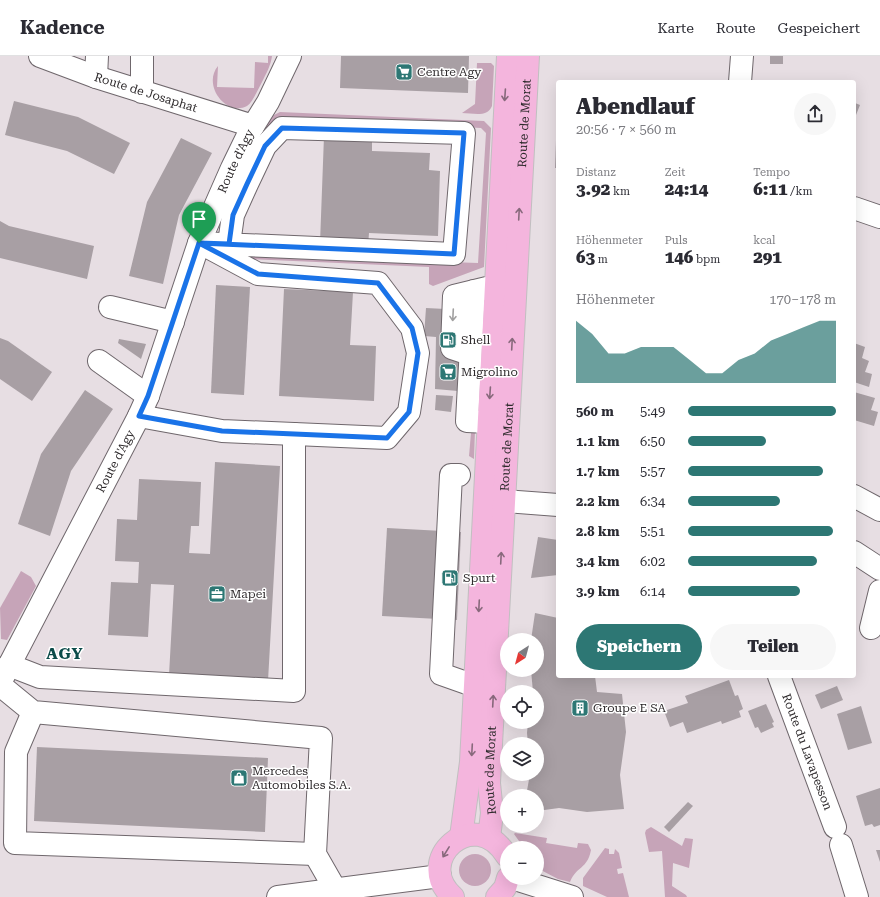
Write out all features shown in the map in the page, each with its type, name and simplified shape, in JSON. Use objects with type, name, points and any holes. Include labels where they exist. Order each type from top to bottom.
[{"type":"main road","name":"Route de Morat","points":[[461,837],[471,762],[508,56]]},
{"type":"main road","name":"Route de Morat","points":[[489,838],[492,813],[489,770],[528,56]]},
{"type":"main road","points":[[453,897],[444,887],[440,876],[441,859],[446,849],[461,837],[475,835],[489,838],[500,846]]},
{"type":"main road","points":[[497,897],[505,885]]},
{"type":"street","name":"Route de Josaphat","points":[[40,56],[96,78],[253,126]]},
{"type":"street","points":[[96,78],[97,56]]},
{"type":"street","points":[[142,56],[142,92]]},
{"type":"street","name":"Route d'Agy","points":[[3,678],[139,416],[148,396],[199,243],[232,168],[253,126],[268,102],[290,56]]},
{"type":"street","points":[[740,80],[742,56]]},
{"type":"street","points":[[199,243],[454,254],[464,133],[282,128],[265,146],[247,184],[233,215],[229,244]]},
{"type":"street","points":[[856,209],[880,217]]},
{"type":"street","points":[[139,416],[222,431],[387,438],[409,412],[418,353],[412,328],[378,283],[258,274],[199,243]]},
{"type":"street","points":[[488,422],[467,421],[470,354],[474,291],[496,287]]},
{"type":"street","points":[[110,308],[173,322]]},
{"type":"street","points":[[99,361],[148,396]]},
{"type":"street","points":[[3,678],[40,677],[294,691],[294,434]]},
{"type":"street","points":[[475,686],[450,677],[459,475],[486,475]]},
{"type":"street","points":[[856,497],[880,510]]},
{"type":"street","points":[[504,501],[556,505]]},
{"type":"street","points":[[856,553],[880,569]]},
{"type":"street","points":[[872,628],[880,591]]},
{"type":"street","points":[[3,678],[32,712],[321,738],[315,854],[336,893]]},
{"type":"street","name":"Route du Lavapesson","points":[[780,678],[838,836],[857,897]]},
{"type":"street","points":[[32,712],[16,752],[15,843],[315,854]]},
{"type":"street","points":[[278,897],[336,893],[440,876]]},
{"type":"street","points":[[534,885],[572,897]]},
{"type":"shaded area","points":[[268,56],[272,56],[271,63],[249,104],[239,108],[231,107],[224,103],[215,90],[213,82],[214,74],[218,66],[217,87],[254,88],[255,62],[268,63]]},
{"type":"shaded area","points":[[477,63],[491,63],[494,66],[492,106],[490,110],[483,113],[462,113],[475,104]]},
{"type":"shaded area","points":[[280,112],[484,121],[491,128],[484,267],[433,286],[429,284],[429,267],[248,259],[246,255],[478,263],[486,133],[481,128],[277,117],[250,158],[247,156],[272,116]]},
{"type":"shaded area","points":[[475,430],[474,459],[469,456],[471,433]]},
{"type":"shaded area","points":[[21,571],[31,577],[36,586],[7,640],[1,639],[0,608]]},
{"type":"shaded area","points":[[651,827],[682,846],[685,838],[693,839],[689,868],[673,863],[672,886],[687,897],[665,897],[662,851],[649,852],[645,833],[646,830]]},
{"type":"shaded area","points":[[514,834],[547,838],[546,843],[577,848],[578,843],[588,844],[591,850],[587,861],[570,882],[558,879],[544,872],[544,841],[519,841]]},
{"type":"shaded area","points":[[605,848],[609,849],[609,854],[614,854],[615,849],[619,853],[622,868],[617,869],[618,874],[623,873],[629,897],[607,897],[583,886],[583,878]]},
{"type":"shaded area","points":[[472,854],[478,854],[488,861],[491,870],[490,876],[484,883],[478,886],[472,886],[462,879],[459,873],[459,867],[466,857]]},
{"type":"building","name":"Centre Agy","points":[[341,56],[469,56],[468,93],[340,88]]},
{"type":"building","points":[[770,56],[783,56],[783,64],[770,64]]},
{"type":"building","points":[[14,101],[78,117],[130,143],[114,174],[67,151],[5,135]]},
{"type":"building","points":[[856,103],[860,105],[856,115]]},
{"type":"building","points":[[324,136],[372,138],[372,151],[430,153],[429,170],[440,171],[438,236],[369,233],[368,246],[320,243]]},
{"type":"building","points":[[181,138],[212,153],[179,215],[163,284],[129,276],[147,202]]},
{"type":"building","points":[[556,141],[556,168],[555,168]]},
{"type":"building","points":[[0,221],[9,226],[94,246],[87,279],[0,258]]},
{"type":"building","points":[[216,285],[250,287],[244,395],[211,393]]},
{"type":"building","points":[[284,289],[353,292],[350,345],[376,346],[374,401],[279,396]]},
{"type":"building","points":[[426,308],[465,310],[458,391],[435,389],[436,337],[424,336]]},
{"type":"building","points":[[0,338],[8,341],[52,372],[32,401],[0,379]]},
{"type":"building","points":[[119,339],[146,344],[141,359],[118,343]]},
{"type":"building","points":[[856,344],[865,347],[862,358],[869,361],[865,372],[872,374],[869,387],[856,383]]},
{"type":"building","points":[[85,390],[113,409],[71,471],[50,536],[18,524],[41,454]]},
{"type":"building","points":[[856,393],[875,398],[871,410],[878,412],[874,426],[856,421]]},
{"type":"building","points":[[436,395],[453,396],[451,412],[435,410]]},
{"type":"building","points":[[215,462],[280,466],[268,681],[169,675],[174,585],[151,584],[148,637],[108,635],[111,582],[138,583],[139,562],[115,561],[117,519],[137,520],[139,479],[201,482],[199,526],[191,526],[189,553],[210,554]]},
{"type":"building","points":[[387,528],[461,532],[457,620],[382,616]]},
{"type":"building","points":[[538,537],[556,540],[556,575],[531,578]]},
{"type":"building","name":"Groupe E SA","points":[[535,613],[556,618],[556,678],[595,678],[597,692],[622,694],[626,732],[620,775],[624,809],[587,812],[559,808],[544,810],[544,789],[527,789],[529,781],[544,781],[544,737],[527,737],[527,733],[527,729],[544,729],[544,685],[532,685],[532,677],[544,677],[544,633],[532,633]]},
{"type":"building","points":[[729,680],[735,696],[738,695],[743,709],[739,711],[741,717],[722,724],[721,721],[687,733],[683,722],[670,727],[664,711],[688,703],[685,696]]},
{"type":"building","points":[[837,686],[843,700],[821,709],[815,695]]},
{"type":"building","points":[[766,704],[774,722],[772,723],[774,727],[761,733],[758,727],[755,728],[748,711]]},
{"type":"building","points":[[861,706],[872,743],[848,750],[837,714]]},
{"type":"building","points":[[37,747],[268,758],[265,832],[34,821]]},
{"type":"building","points":[[880,788],[880,825],[874,827],[872,824],[865,826],[856,796]]},
{"type":"building","points":[[688,802],[693,806],[669,832],[664,827]]},
{"type":"building","points":[[876,850],[880,850],[880,862]]},
{"type":"place","name":"Centre Agy","points":[[404,72]]},
{"type":"place","name":"Shell","points":[[448,340]]},
{"type":"place","name":"Migrolino","points":[[448,372]]},
{"type":"place","name":"Spurt","points":[[450,578]]},
{"type":"place","name":"Mapei","points":[[217,594]]},
{"type":"place","name":"Groupe E SA","points":[[580,708]]},
{"type":"place","name":"Mercedes Automobiles S.A.","points":[[239,778]]},
{"type":"district","name":"AGY","points":[[65,653]]},
{"type":"route","points":[[199,243],[148,396],[139,416],[222,431],[387,438],[409,412],[418,353],[412,328],[378,283],[258,274],[199,243],[454,254],[464,133],[282,128],[265,146],[247,184],[233,215],[229,244],[199,243]]}]
